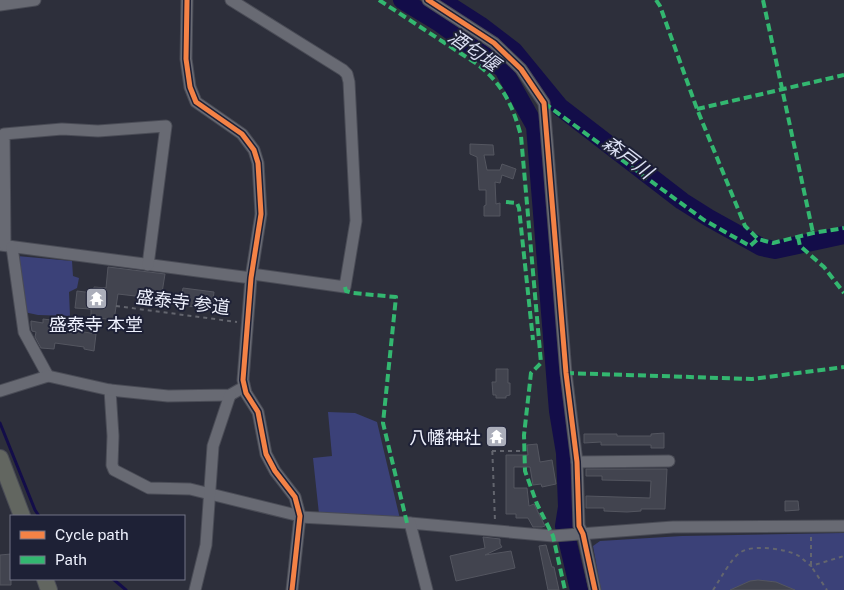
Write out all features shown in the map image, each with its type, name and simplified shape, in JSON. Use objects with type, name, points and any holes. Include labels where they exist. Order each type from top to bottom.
[{"type":"highway","points":[[0,458],[22,515]]},
{"type":"street","points":[[0,5],[34,0]]},
{"type":"street","points":[[187,0],[186,59],[190,87],[196,102],[242,134],[254,150],[258,163],[261,214],[246,323],[244,387],[258,412],[266,454],[275,471],[295,497],[300,516],[292,590]]},
{"type":"street","points":[[5,246],[148,265],[345,287],[356,221],[349,82],[347,74],[231,0]]},
{"type":"street","points":[[428,0],[494,43],[521,69],[544,103],[566,374],[577,462],[579,526],[584,534],[595,590]]},
{"type":"street","points":[[48,376],[23,329],[5,246],[4,134],[62,129],[98,131],[166,126],[148,265]]},
{"type":"street","points":[[0,391],[48,376],[110,390],[168,396],[230,395],[244,387]]},
{"type":"street","points":[[110,390],[113,436],[112,465],[114,470],[149,488],[190,489],[300,516],[410,523],[553,536],[673,527],[844,526]]},
{"type":"street","points":[[195,590],[206,545],[213,446],[230,395]]},
{"type":"street","points":[[577,462],[669,461]]},
{"type":"street","points":[[410,523],[427,590]]},
{"type":"path","points":[[492,443],[496,531]]},
{"type":"path","points":[[492,451],[524,451]]},
{"type":"path","points":[[811,526],[811,566]]},
{"type":"path","points":[[713,590],[742,551],[756,548],[775,548],[800,556],[811,566],[827,590]]},
{"type":"path","points":[[811,566],[844,556]]},
{"type":"shaded area","points":[[17,256],[72,261],[73,276],[79,278],[77,288],[69,292],[70,316],[38,315],[24,312]]},
{"type":"shaded area","points":[[328,412],[355,413],[377,422],[400,519],[319,514],[313,458],[332,456]]},
{"type":"shaded area","points":[[844,533],[844,590],[601,590],[593,546],[600,541],[682,536]]},
{"type":"building","points":[[470,144],[493,145],[494,155],[484,155],[487,170],[500,170],[502,164],[516,169],[513,179],[502,175],[500,183],[495,182],[496,204],[500,203],[500,216],[484,216],[486,190],[479,190],[477,157],[470,154]]},
{"type":"building","points":[[108,267],[165,274],[161,299],[118,294],[114,320],[91,317],[91,309],[75,308],[77,291],[93,293],[94,287],[106,288]]},
{"type":"building","points":[[183,288],[214,292],[212,309],[180,305]]},
{"type":"building","points":[[43,319],[84,324],[84,332],[96,334],[94,351],[84,349],[84,347],[55,343],[54,349],[41,348],[35,337],[36,332],[32,331],[31,321],[43,323]]},
{"type":"building","name":"八幡神社","points":[[496,369],[508,369],[510,395],[506,396],[506,398],[496,398],[496,395],[493,395],[492,382],[496,382]]},
{"type":"building","points":[[664,433],[664,448],[651,448],[651,445],[601,445],[601,442],[584,443],[584,434],[651,436],[651,434]]},
{"type":"building","points":[[537,444],[540,462],[552,460],[556,484],[542,487],[541,484],[533,485],[530,467],[514,467],[514,488],[527,488],[529,506],[534,504],[545,526],[542,527],[533,527],[528,518],[516,518],[516,514],[506,514],[506,455],[528,455],[527,445]]},
{"type":"building","points":[[586,469],[667,469],[665,509],[641,509],[641,511],[627,512],[604,511],[604,508],[586,508],[586,496],[650,498],[651,481],[602,480],[602,476],[586,476]]},
{"type":"building","points":[[785,501],[798,501],[799,510],[785,511]]},
{"type":"building","points":[[483,537],[500,539],[502,547],[485,555],[511,551],[515,568],[456,581],[450,556],[485,548]]},
{"type":"building","points":[[546,545],[552,567],[554,567],[559,590],[548,590],[539,546]]},
{"type":"building","points":[[10,554],[11,585],[0,585],[0,555]]},
{"type":"building","points":[[750,581],[776,582],[795,590],[730,590]]},
{"type":"waterway","name":"酒匂堰","points":[[402,0],[438,22],[503,69],[535,126],[558,411],[565,453],[567,507],[564,526],[579,590]]},
{"type":"waterway","name":"森戸川","points":[[441,0],[480,25],[514,51],[560,107],[682,201],[709,218],[761,247],[775,250],[844,235]]},
{"type":"waterway","points":[[0,423],[38,515]]},
{"type":"waterway","points":[[114,580],[126,590]]},
{"type":"marked path","points":[[379,0],[477,64],[494,79],[506,96],[518,125],[521,136],[541,363],[531,373],[524,435],[525,471],[537,504],[553,536],[565,590]]},
{"type":"marked path","points":[[656,0],[660,6],[697,109],[745,226],[758,239],[773,243],[813,233],[844,228]]},
{"type":"marked path","points":[[763,0],[813,233]]},
{"type":"marked path","points":[[697,109],[844,75]]},
{"type":"marked path","points":[[544,103],[704,220],[750,246],[758,239]]},
{"type":"marked path","points":[[506,202],[517,203],[519,208],[533,340]]},
{"type":"marked path","points":[[798,237],[800,246],[824,267],[844,293]]},
{"type":"marked path","points":[[345,287],[346,291],[353,293],[396,297],[383,423],[407,523]]},
{"type":"marked path","points":[[566,373],[752,379],[844,367]]},
{"type":"cycle path","points":[[187,0],[186,59],[190,87],[196,102],[242,134],[254,150],[258,163],[261,214],[251,278],[243,380],[246,393],[258,412],[266,454],[275,471],[295,497],[300,516],[292,590]]},
{"type":"cycle path","points":[[428,0],[494,43],[521,69],[544,103],[566,373],[577,462],[579,526],[583,534],[595,590]]},
{"type":"place","name":"盛泰寺 本堂","points":[[96,299]]},
{"type":"place","name":"八幡神社","points":[[497,437]]}]
